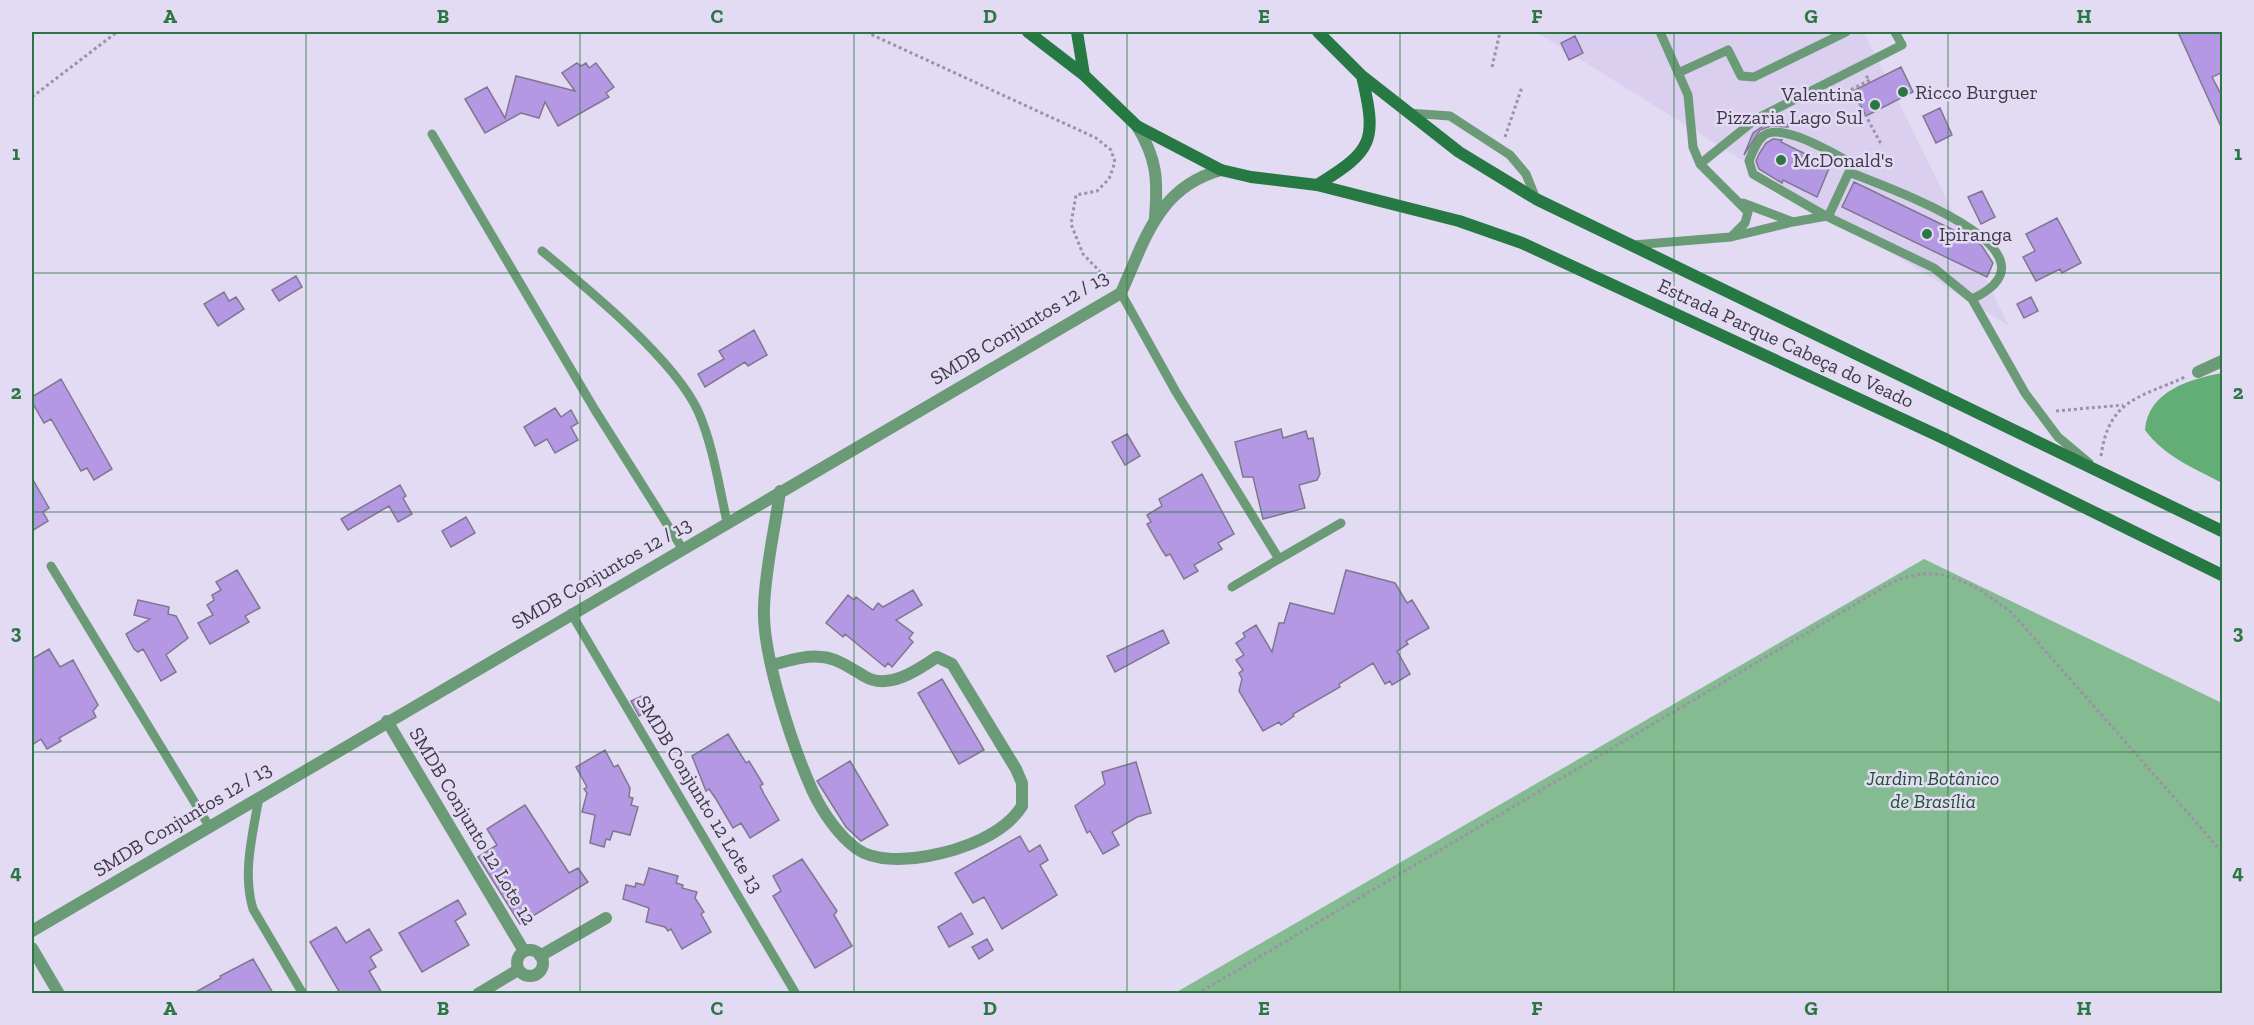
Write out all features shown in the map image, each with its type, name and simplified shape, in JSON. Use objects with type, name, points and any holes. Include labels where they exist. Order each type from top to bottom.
[{"type":"main road","points":[[1028,32],[1084,75]]},
{"type":"main road","points":[[1077,32],[1084,75]]},
{"type":"main road","name":"Estrada Parque Cabeça do Veado","points":[[1318,32],[1362,76],[1408,113],[1459,152],[1536,199],[1627,245],[2223,531]]},
{"type":"main road","name":"Estrada Parque Cabeça do Veado","points":[[1084,75],[1137,126],[1221,170],[1281,182],[1317,185],[1460,221],[1522,243],[1941,437],[2223,575]]},
{"type":"main road","points":[[1317,185],[1359,157],[1368,143],[1371,126],[1362,76]]},
{"type":"street","name":"SMDB Conjuntos 12 / 13","points":[[1137,126],[1148,146],[1156,170],[1155,219]]},
{"type":"street","name":"SMDB Conjuntos 12 / 13","points":[[32,931],[1120,293],[1155,219],[1170,198],[1188,182],[1221,170]]},
{"type":"street","points":[[2198,372],[2223,361]]},
{"type":"street","points":[[772,665],[798,658],[824,657],[849,667],[867,679],[886,681],[913,672],[937,657],[952,664],[1016,769],[1022,783],[1022,806],[1005,827],[942,854],[912,860],[882,857],[859,850],[835,827],[814,794],[801,762],[772,665],[765,639],[764,608],[780,491]]},
{"type":"street","name":"SMDB Conjunto 12 Lote 12","points":[[387,721],[524,951]]},
{"type":"street","points":[[540,956],[606,918]]},
{"type":"street","points":[[32,948],[59,993]]},
{"type":"street","points":[[524,951],[533,951],[540,956],[542,967],[537,974],[526,976],[518,970],[517,961],[524,951]]},
{"type":"street","points":[[478,993],[518,970]]},
{"type":"lane","points":[[1659,32],[1688,95],[1693,147],[1700,164],[1746,207],[1747,217],[1731,237]]},
{"type":"lane","points":[[1678,73],[1728,50],[1741,76],[1754,77],[1846,32]]},
{"type":"lane","points":[[1700,164],[1756,119],[1902,45],[1895,32]]},
{"type":"lane","points":[[1408,113],[1450,116],[1510,155],[1526,174],[1536,199]]},
{"type":"lane","points":[[1852,163],[1786,132],[1772,132],[1764,135],[1749,161],[1753,174],[1826,216],[1934,268],[1972,298],[2025,393],[2058,437],[2100,472]]},
{"type":"lane","points":[[432,134],[595,410],[682,548]]},
{"type":"lane","points":[[1826,216],[1848,172],[1942,213],[1971,229],[1996,247],[2002,267],[1994,284],[1985,293],[1972,298]]},
{"type":"lane","points":[[1738,201],[1793,222]]},
{"type":"lane","points":[[1627,245],[1731,237],[1826,216]]},
{"type":"lane","points":[[542,250],[625,324],[682,386],[697,409],[704,426],[727,522]]},
{"type":"lane","points":[[1120,293],[1176,392],[1279,559]]},
{"type":"lane","points":[[1232,587],[1341,523]]},
{"type":"lane","points":[[51,566],[210,826]]},
{"type":"lane","name":"SMDB Conjunto 12 Lote 13","points":[[571,613],[796,993]]},
{"type":"lane","points":[[258,797],[248,867],[249,896],[253,909],[303,993]]},
{"type":"path","points":[[32,97],[117,32]]},
{"type":"path","points":[[866,32],[1096,138],[1112,150],[1115,162],[1109,178],[1097,191],[1076,195],[1071,224],[1083,254],[1120,293]]},
{"type":"path","points":[[1492,67],[1500,32]]},
{"type":"path","points":[[1504,139],[1521,87]]},
{"type":"path","points":[[1852,89],[1882,146]]},
{"type":"path","points":[[2040,413],[2123,405],[2198,372]]},
{"type":"path","points":[[2100,472],[2104,436],[2110,421],[2123,405]]},
{"type":"path","points":[[1197,993],[1871,594],[1907,575],[1922,572],[1940,573],[1963,582],[1992,598],[2012,613],[2223,852]]},
{"type":"shaded area","points":[[1536,32],[1864,32],[2009,326]]},
{"type":"green space","points":[[2222,373],[2222,483],[2171,455],[2145,430],[2154,405],[2162,396],[2184,383]]},
{"type":"green space","name":"Jardim Botânico de Brasília","points":[[1924,559],[2222,703],[2222,993],[1175,993]]},
{"type":"building","points":[[2178,32],[2223,32],[2223,72],[2212,77],[2223,98],[2223,131]]},
{"type":"building","points":[[1575,36],[1583,53],[1569,60],[1561,43]]},
{"type":"building","points":[[577,63],[581,66],[586,63],[589,68],[596,63],[614,87],[606,93],[609,97],[558,126],[545,102],[539,118],[521,113],[485,133],[465,99],[487,87],[505,118],[516,76],[575,91],[562,73]]},
{"type":"building","points":[[1901,67],[1913,92],[1866,116],[1853,91]]},
{"type":"building","points":[[1940,108],[1952,135],[1936,143],[1923,116]]},
{"type":"building","points":[[1775,123],[1789,124],[1788,127],[1771,126],[1760,130],[1744,155],[1753,133],[1763,126]]},
{"type":"building","name":"McDonald's","points":[[1773,139],[1782,140],[1781,142],[1830,166],[1817,197],[1783,180],[1782,183],[1759,169],[1756,161],[1759,154],[1766,143]]},
{"type":"building","points":[[1854,182],[1982,246],[1993,263],[1987,277],[1842,207]]},
{"type":"building","points":[[1982,191],[1995,217],[1981,224],[1968,197]]},
{"type":"building","points":[[2057,218],[2081,263],[2062,273],[2060,269],[2036,281],[2023,257],[2035,251],[2026,234]]},
{"type":"building","points":[[296,276],[302,287],[279,301],[272,290]]},
{"type":"building","points":[[224,292],[229,301],[236,297],[244,309],[218,326],[204,304]]},
{"type":"building","points":[[2031,297],[2038,311],[2024,318],[2017,304]]},
{"type":"building","points":[[754,330],[767,355],[748,366],[745,362],[705,387],[698,374],[724,359],[719,351]]},
{"type":"building","points":[[61,379],[112,469],[94,480],[87,468],[81,471],[51,419],[44,423],[32,402],[32,397]]},
{"type":"building","points":[[555,408],[561,417],[571,410],[578,423],[571,427],[578,440],[555,453],[547,439],[535,446],[524,427]]},
{"type":"building","points":[[1281,429],[1283,438],[1306,431],[1308,439],[1313,438],[1320,474],[1317,480],[1299,485],[1305,508],[1263,519],[1253,477],[1243,477],[1235,442]]},
{"type":"building","points":[[1127,434],[1140,456],[1125,465],[1112,442]]},
{"type":"building","points":[[1202,474],[1234,534],[1218,543],[1222,549],[1194,565],[1198,571],[1184,579],[1170,554],[1166,556],[1162,550],[1147,524],[1151,522],[1147,515],[1162,506],[1159,499]]},
{"type":"building","points":[[32,478],[49,508],[43,512],[48,521],[32,531]]},
{"type":"building","points":[[400,485],[406,496],[403,498],[412,514],[398,522],[389,506],[348,530],[341,519]]},
{"type":"building","points":[[466,517],[475,533],[451,547],[442,531]]},
{"type":"building","points":[[237,570],[260,608],[245,616],[249,622],[210,644],[198,623],[213,615],[207,605],[214,600],[212,595],[221,590],[216,582]]},
{"type":"building","points":[[1346,570],[1395,583],[1407,603],[1412,600],[1429,628],[1406,641],[1408,644],[1397,651],[1410,674],[1392,685],[1390,681],[1385,684],[1373,663],[1339,684],[1340,687],[1293,714],[1294,716],[1281,725],[1279,722],[1263,731],[1239,691],[1242,679],[1239,673],[1243,670],[1236,660],[1244,655],[1236,643],[1245,637],[1243,633],[1256,625],[1272,652],[1279,623],[1284,623],[1290,603],[1334,614]]},
{"type":"building","points":[[913,590],[922,605],[896,620],[913,633],[909,638],[913,642],[892,667],[888,663],[885,667],[845,634],[843,637],[826,623],[848,595],[854,600],[856,597],[873,610],[878,603],[883,607]]},
{"type":"building","points":[[138,600],[169,607],[168,614],[176,616],[188,638],[166,655],[176,672],[161,681],[143,649],[138,652],[134,649],[126,634],[150,619],[134,615]]},
{"type":"building","points":[[1163,630],[1169,643],[1115,672],[1107,656]]},
{"type":"building","points":[[49,649],[60,667],[73,660],[98,705],[93,711],[96,717],[59,738],[61,741],[47,749],[41,739],[32,745],[32,659]]},
{"type":"building","points":[[942,679],[984,750],[959,764],[918,693]]},
{"type":"building","points":[[642,696],[650,710],[639,716],[631,701]]},
{"type":"building","points":[[728,734],[746,763],[749,761],[763,784],[760,786],[779,820],[750,838],[741,823],[733,828],[709,789],[706,791],[692,756]]},
{"type":"building","points":[[605,750],[614,767],[618,765],[630,788],[629,797],[633,798],[631,805],[638,807],[630,835],[613,831],[610,840],[606,839],[604,847],[590,843],[595,815],[582,812],[587,793],[584,789],[587,787],[576,767]]},
{"type":"building","points":[[850,761],[888,825],[861,841],[846,827],[817,781]]},
{"type":"building","points":[[1136,762],[1151,813],[1137,817],[1112,832],[1119,845],[1103,854],[1090,831],[1087,833],[1075,806],[1105,784],[1102,772]]},
{"type":"building","points":[[525,805],[569,873],[578,868],[588,882],[520,924],[478,857],[497,845],[487,829]]},
{"type":"building","points":[[1020,836],[1029,852],[1040,845],[1048,860],[1040,865],[1057,895],[1002,929],[984,897],[973,903],[955,873]]},
{"type":"building","points":[[802,859],[837,911],[834,915],[852,946],[815,968],[773,896],[781,891],[773,876]]},
{"type":"building","points":[[649,868],[678,876],[676,883],[683,885],[682,888],[697,892],[695,898],[704,912],[701,914],[711,932],[682,949],[671,929],[668,931],[665,927],[646,922],[649,908],[623,899],[626,885],[635,887],[636,883],[644,885]]},
{"type":"building","points":[[458,900],[466,914],[455,921],[469,945],[422,972],[399,933]]},
{"type":"building","points":[[961,913],[973,934],[949,947],[938,927]]},
{"type":"building","points":[[336,927],[346,943],[369,929],[382,950],[370,957],[376,967],[369,971],[382,993],[340,993],[310,942]]},
{"type":"building","points":[[987,939],[993,950],[979,959],[972,947]]},
{"type":"building","points":[[253,959],[273,993],[194,993],[221,978],[220,976]]},
{"type":"place","name":"Ricco Burguer","points":[[1903,92]]},
{"type":"place","name":"Valentina Pizzaria Lago Sul","points":[[1875,105]]},
{"type":"place","name":"McDonald's","points":[[1781,160]]},
{"type":"place","name":"Ipiranga","points":[[1927,234]]}]
